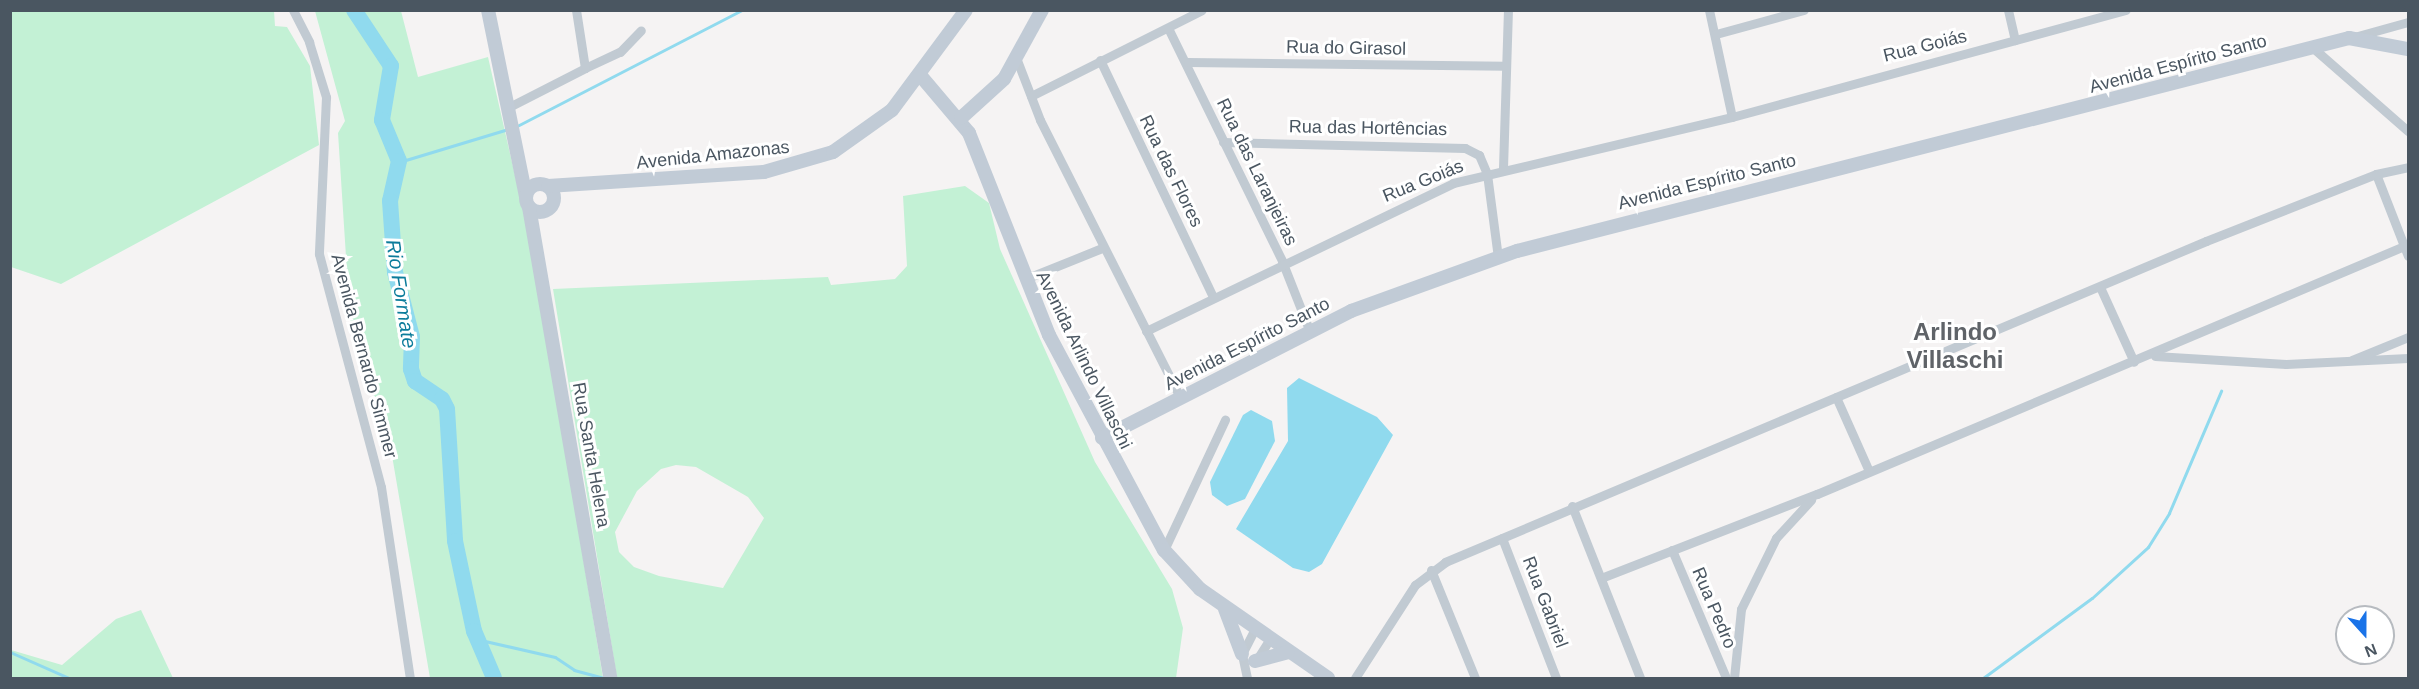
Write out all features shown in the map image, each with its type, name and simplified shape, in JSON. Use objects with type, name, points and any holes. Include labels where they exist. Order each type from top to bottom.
[{"type":"street","name":"Avenida Bernardo Simmer","points":[[293,10],[309,42],[326,97],[319,254],[381,487],[410,678]]},
{"type":"street","points":[[488,10],[527,201]]},
{"type":"street","points":[[576,10],[585,68]]},
{"type":"street","name":"Avenida Amazonas","points":[[545,185],[579,187],[765,172],[808,162],[872,129],[920,75],[966,10]]},
{"type":"street","points":[[961,118],[1017,60],[1042,10]]},
{"type":"street","points":[[1031,96],[1100,60],[1169,30],[1202,10]]},
{"type":"street","points":[[1503,168],[1504,66],[1508,10]]},
{"type":"street","points":[[1709,10],[1716,34],[1732,117]]},
{"type":"street","points":[[1716,34],[1804,10]]},
{"type":"street","points":[[2008,10],[2015,40]]},
{"type":"street","name":"Rua Goiás","points":[[1146,331],[1282,261],[1453,183],[1503,168],[1732,117],[2126,10]]},
{"type":"street","name":"Avenida Espírito Santo","points":[[1102,438],[1310,332],[1395,293],[1498,257],[2409,22]]},
{"type":"street","points":[[507,108],[620,52],[641,30]]},
{"type":"street","name":"Rua das Laranjeiras","points":[[1169,30],[1188,63],[1222,142],[1282,261],[1310,332]]},
{"type":"street","name":"Avenida Espírito Santo","points":[[2349,38],[2409,49]]},
{"type":"street","points":[[2312,47],[2409,131]]},
{"type":"street","points":[[1017,60],[1031,96],[1102,248],[1180,397]]},
{"type":"street","name":"Rua das Flores","points":[[1100,60],[1213,297]]},
{"type":"street","name":"Rua do Girasol","points":[[1188,63],[1504,66]]},
{"type":"street","name":"Avenida Arlindo Villaschi","points":[[920,75],[961,118],[1025,279],[1102,438],[1164,550],[1200,589],[1254,630],[1328,678]]},
{"type":"street","name":"Rua das Hortências","points":[[1222,142],[1466,148],[1479,155],[1487,174],[1498,257]]},
{"type":"street","points":[[518,154],[545,185],[549,207],[527,201]]},
{"type":"street","points":[[1355,678],[1403,601],[1431,570],[1572,506],[2100,287],[2376,174],[2409,167]]},
{"type":"street","points":[[2376,174],[2409,256]]},
{"type":"street","points":[[527,201],[545,185]]},
{"type":"street","name":"Avenida Amazonas","points":[[549,207],[579,187]]},
{"type":"street","name":"Rua Santa Helena","points":[[527,201],[536,237],[609,674]]},
{"type":"street","name":"Rua Santa Helena","points":[[536,237],[549,207]]},
{"type":"street","points":[[1601,578],[1818,494],[2153,355],[2404,246]]},
{"type":"street","points":[[1025,279],[1102,248]]},
{"type":"street","points":[[2100,287],[2134,362]]},
{"type":"street","points":[[2344,363],[2409,338]]},
{"type":"street","points":[[2153,355],[2344,363],[2409,358]]},
{"type":"street","points":[[1836,397],[1869,471]]},
{"type":"street","points":[[1164,550],[1225,420]]},
{"type":"street","points":[[1734,678],[1736,631],[1758,571],[1789,522],[1818,494]]},
{"type":"street","points":[[1572,506],[1640,678]]},
{"type":"street","name":"Rua Gabriel","points":[[1502,538],[1556,678]]},
{"type":"street","name":"Rua Pedro","points":[[1672,550],[1726,678]]},
{"type":"street","points":[[1431,570],[1475,678]]},
{"type":"street","points":[[1224,607],[1249,670]]},
{"type":"street","points":[[1242,654],[1254,630]]},
{"type":"street","points":[[1249,670],[1269,640]]},
{"type":"street","points":[[1249,670],[1288,652]]},
{"type":"green space","points":[[11,10],[274,11],[275,26],[287,27],[310,66],[319,145],[61,284],[11,267]]},
{"type":"green space","points":[[315,11],[401,11],[418,77],[488,57],[532,250],[603,678],[430,678],[389,438],[351,334],[338,133],[345,121]]},
{"type":"green space","points":[[965,186],[989,203],[1000,249],[1095,462],[1172,589],[1183,628],[1176,678],[617,678],[553,289],[828,277],[831,285],[895,279],[907,266],[903,196]],"holes":[[[676,465],[696,467],[748,497],[764,518],[723,588],[659,576],[634,567],[619,552],[615,532],[637,491],[661,469]]]},
{"type":"green space","points":[[141,610],[173,678],[11,678],[11,650],[62,665],[116,619]]},
{"type":"water","points":[[1299,378],[1377,417],[1393,435],[1322,564],[1309,572],[1293,568],[1236,529],[1288,441],[1287,388]]},
{"type":"water","points":[[1251,410],[1272,421],[1275,441],[1245,499],[1227,506],[1212,495],[1210,482],[1243,415]]},
{"type":"waterway","name":"Rio Formate","points":[[354,10],[391,66],[382,120],[399,161],[390,201],[395,272],[412,337],[411,369],[415,381],[442,399],[447,409],[455,541],[474,631],[494,678]]},
{"type":"waterway","points":[[517,126],[742,10]]},
{"type":"waterway","points":[[399,162],[508,129]]},
{"type":"waterway","points":[[1983,678],[2092,598],[2148,547],[2169,513],[2221,391]]},
{"type":"waterway","points":[[476,639],[555,657],[574,670],[603,678]]},
{"type":"waterway","points":[[10,652],[69,678]]},
{"type":"district","name":"Arlindo Villaschi","points":[[1955,346]]}]
